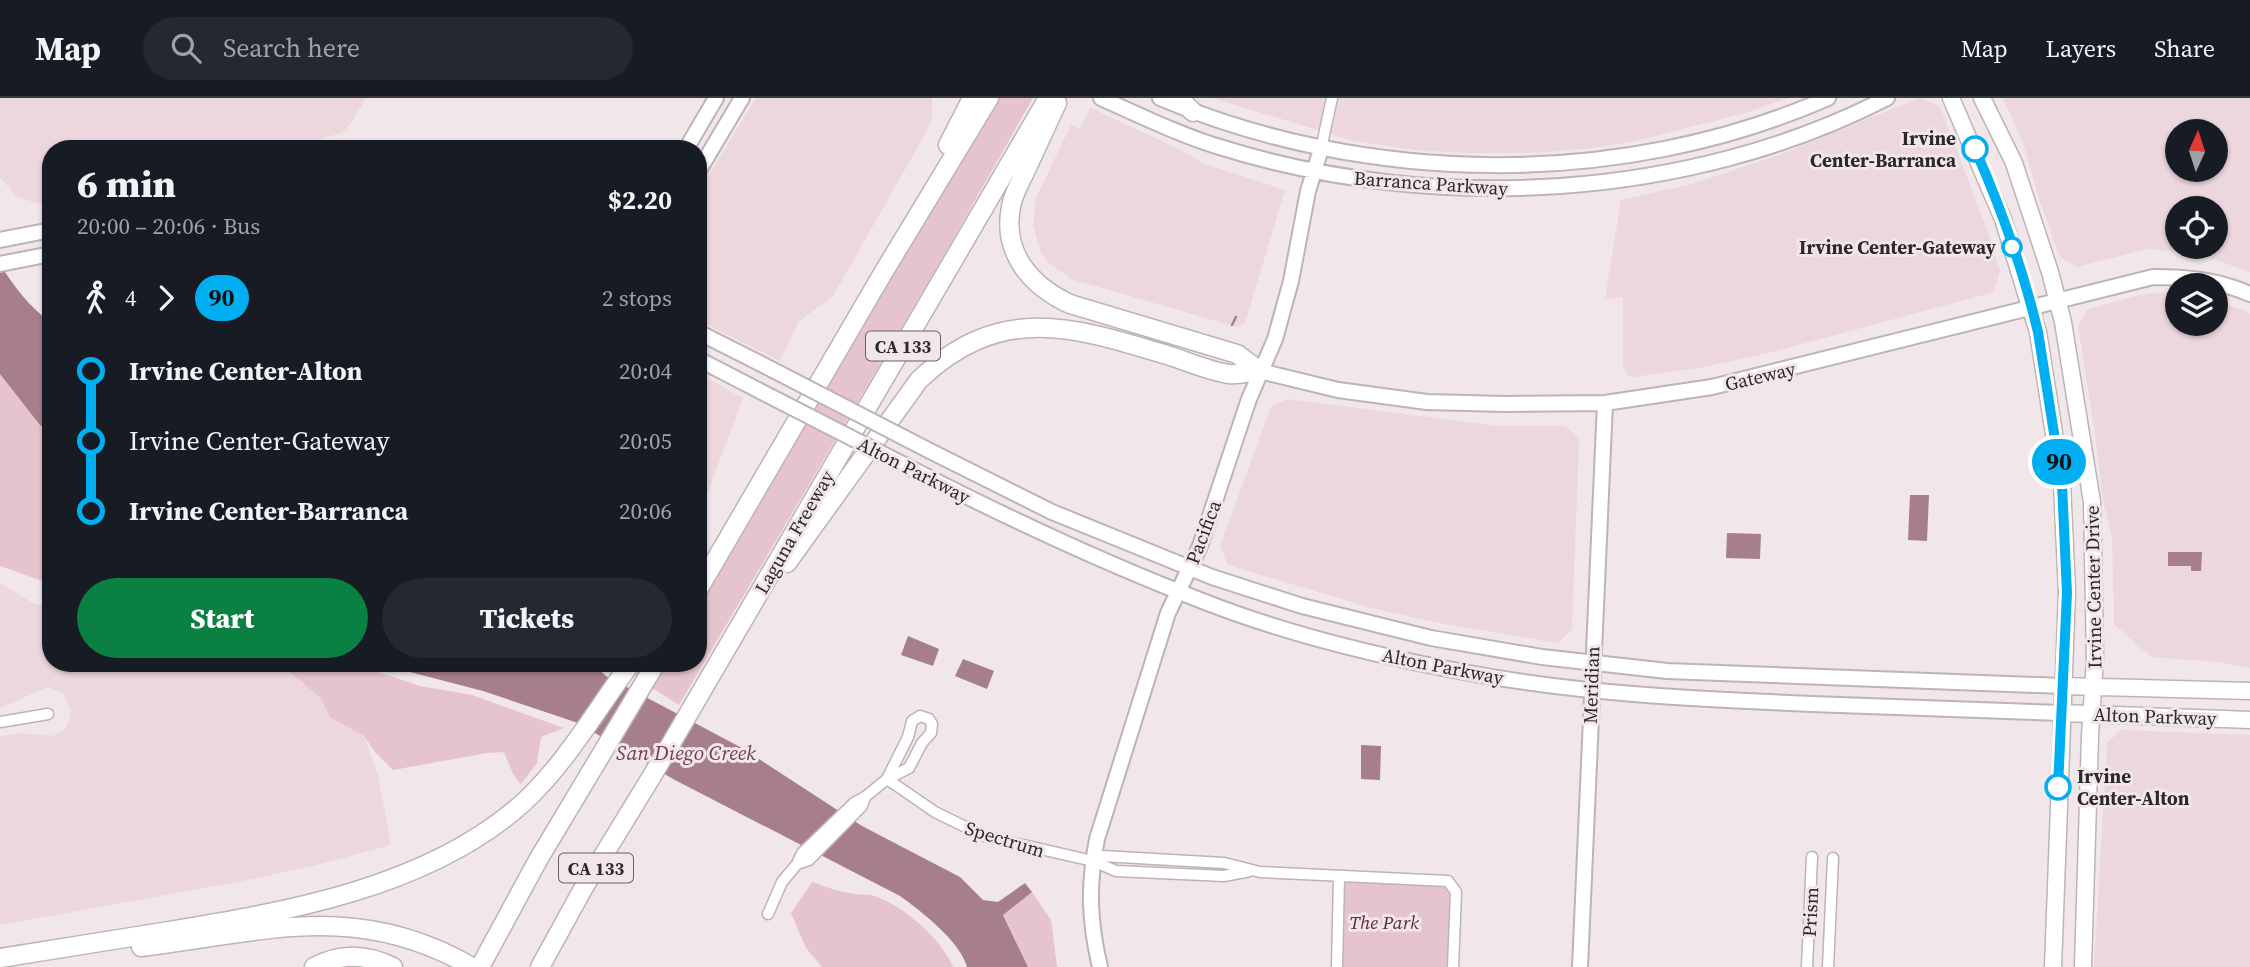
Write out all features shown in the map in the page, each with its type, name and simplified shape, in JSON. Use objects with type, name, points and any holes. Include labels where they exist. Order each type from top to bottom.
[{"type":"highway","points":[[883,273],[972,98]]},
{"type":"highway","name":"CA 133","points":[[707,575],[989,98]]},
{"type":"highway","name":"Laguna Freeway","points":[[540,967],[584,887],[655,771],[1048,98]]},
{"type":"highway","points":[[1059,98],[1010,208],[1011,236],[1015,251],[1027,274],[1045,291],[1070,304],[1237,354],[1261,372]]},
{"type":"highway","points":[[1179,98],[1193,112]]},
{"type":"highway","points":[[758,594],[789,561],[919,380],[946,356],[973,341],[1003,331],[1033,327],[1060,328],[1119,341],[1227,374],[1261,372]]},
{"type":"highway","points":[[707,553],[750,484],[777,454]]},
{"type":"highway","points":[[0,958],[255,915],[335,896],[416,870],[452,853],[507,816],[539,787],[584,731],[625,672]]},
{"type":"highway","name":"CA 133","points":[[480,967],[532,870],[651,672]]},
{"type":"highway","points":[[0,965],[308,925],[338,925],[373,929],[412,939],[472,967]]},
{"type":"highway","points":[[314,967],[333,959],[356,956],[393,967]]},
{"type":"main road","points":[[691,140],[716,98]]},
{"type":"main road","points":[[707,157],[742,98]]},
{"type":"main road","name":"Barranca Parkway","points":[[1160,98],[1193,112],[1321,149],[1451,164],[1524,164],[1611,157],[1709,138],[1789,115],[1828,98]]},
{"type":"main road","name":"Barranca Parkway","points":[[1103,99],[1221,148],[1313,172],[1378,182],[1456,189],[1530,189],[1617,180],[1702,164],[1797,138],[1887,98]]},
{"type":"main road","name":"Irvine Center Drive","points":[[1951,98],[1992,187],[2031,307],[2038,332],[2062,484],[2067,593],[2053,967]]},
{"type":"main road","name":"Irvine Center Drive","points":[[1982,98],[2014,163],[2048,266],[2078,404],[2092,502],[2095,610],[2083,967]]},
{"type":"main road","name":"Pacifica","points":[[1100,967],[1090,908],[1097,839],[1177,591],[1200,546],[1249,399],[1275,339],[1291,281],[1313,172],[1321,149]]},
{"type":"main road","points":[[0,240],[42,232]]},
{"type":"main road","points":[[7,263],[42,256]]},
{"type":"main road","name":"Gateway","points":[[1261,372],[1338,390],[1427,402],[1605,403],[1712,387],[2152,276],[2214,281],[2250,294]]},
{"type":"main road","name":"Alton Parkway","points":[[707,337],[1052,512],[1145,552],[1281,600],[1400,631],[1510,653],[1592,664],[1733,675],[2250,691]]},
{"type":"main road","name":"Alton Parkway","points":[[707,364],[1070,547],[1177,591],[1262,621],[1367,650],[1468,673],[1591,690],[1682,698],[2250,720]]},
{"type":"main road","name":"Meridian","points":[[1580,967],[1605,403]]},
{"type":"street","name":"Pacifica","points":[[1321,149],[1332,98]]},
{"type":"street","points":[[0,722],[48,714]]},
{"type":"street","points":[[768,915],[782,882],[797,864],[860,802],[887,779],[909,768],[933,729],[929,719],[920,716],[912,721],[908,737],[887,779]]},
{"type":"street","name":"Spectrum","points":[[887,779],[935,812],[984,836],[1093,861],[1116,872],[1224,876],[1251,871],[1448,881],[1456,892],[1453,967]]},
{"type":"street","name":"Prism","points":[[1807,967],[1812,858]]},
{"type":"street","name":"Prism","points":[[1828,967],[1833,858]]},
{"type":"street","points":[[1337,967],[1339,876]]},
{"type":"shaded area","points":[[0,98],[366,98],[342,133],[314,140],[42,140],[42,203],[16,196],[0,177]]},
{"type":"shaded area","points":[[756,98],[932,98],[932,117],[928,129],[833,296],[798,322],[780,361],[707,324],[707,178]]},
{"type":"shaded area","points":[[1212,98],[1788,98],[1745,113],[1632,142],[1531,153],[1466,153],[1416,150],[1354,141]]},
{"type":"shaded area","points":[[1919,98],[1940,106],[2000,271],[1994,292],[1772,352],[1699,368],[1633,377],[1628,375],[1623,366],[1623,297],[1605,299],[1621,200],[1692,184],[1779,155]]},
{"type":"shaded area","points":[[2003,98],[2250,98],[2250,272],[2214,259],[2228,259],[2228,196],[2165,196],[2165,250],[2146,249],[2077,267],[2060,257],[2023,143]]},
{"type":"shaded area","points":[[1091,108],[1187,153],[1202,163],[1285,190],[1245,323],[1237,327],[1071,279],[1049,263],[1041,253],[1033,225],[1036,198],[1071,125],[1079,129]]},
{"type":"shaded area","points":[[2165,293],[2165,336],[2228,336],[2228,305],[2250,314],[2250,668],[2217,662],[2151,657],[2114,624],[2112,537],[2103,500],[2078,326],[2087,310],[2138,295]]},
{"type":"shaded area","points":[[707,378],[743,398],[707,492]]},
{"type":"shaded area","points":[[1287,399],[1497,426],[1565,426],[1579,439],[1572,629],[1558,643],[1439,623],[1368,607],[1228,565],[1220,546],[1271,407]]},
{"type":"shaded area","points":[[0,583],[33,603],[42,605],[42,672],[289,672],[320,697],[331,717],[364,736],[378,776],[391,845],[313,866],[232,883],[0,925],[0,737],[17,733],[53,736],[64,730],[71,710],[62,692],[48,687],[0,708]]},
{"type":"shaded area","points":[[2121,730],[2250,735],[2250,967],[2094,967],[2107,743]]},
{"type":"green space","points":[[996,98],[1033,98],[935,271],[707,658],[707,592]]},
{"type":"green space","points":[[0,374],[42,427],[42,581],[0,566]]},
{"type":"green space","points":[[289,672],[378,672],[420,686],[472,695],[564,728],[541,737],[537,763],[521,784],[513,774],[504,752],[393,770],[364,736],[330,717],[320,697]]},
{"type":"green space","points":[[661,672],[698,672],[679,705],[652,688]]},
{"type":"green space","name":"The Park","points":[[1339,876],[1448,881],[1456,892],[1453,967],[1337,967]]},
{"type":"green space","points":[[812,882],[844,892],[871,895],[895,906],[930,934],[948,956],[953,967],[822,967],[806,948],[791,913]]},
{"type":"green space","points":[[1032,892],[1051,920],[1057,967],[1028,967],[1003,914]]},
{"type":"water","points":[[0,264],[22,296],[42,315],[42,427],[0,374]]},
{"type":"water","points":[[1910,495],[1929,495],[1927,541],[1908,540]]},
{"type":"water","points":[[1727,533],[1761,534],[1760,559],[1726,558]]},
{"type":"water","points":[[2168,552],[2202,552],[2201,571],[2191,571],[2191,566],[2168,566]]},
{"type":"water","points":[[908,636],[939,649],[933,666],[901,655]]},
{"type":"water","points":[[963,659],[994,671],[987,689],[955,676]]},
{"type":"water","name":"San Diego Creek","points":[[410,672],[602,672],[742,748],[862,826],[960,877],[983,900],[998,902],[1025,883],[1032,892],[1003,915],[1028,967],[967,967],[957,947],[948,937],[929,918],[900,896],[673,779],[578,723],[483,691]]},
{"type":"water","points":[[1361,745],[1381,746],[1380,780],[1361,779]]},
{"type":"waterway","points":[[1232,325],[1236,317]]},
{"type":"bus line","name":"90","points":[[1975,149],[2004,219],[2038,332],[2062,484],[2067,593],[2058,787]]},
{"type":"place","name":"Irvine Center-Barranca","points":[[1975,149]]},
{"type":"place","name":"Irvine Center-Gateway","points":[[2012,247]]},
{"type":"place","name":"Irvine Center-Alton","points":[[2058,787]]}]
